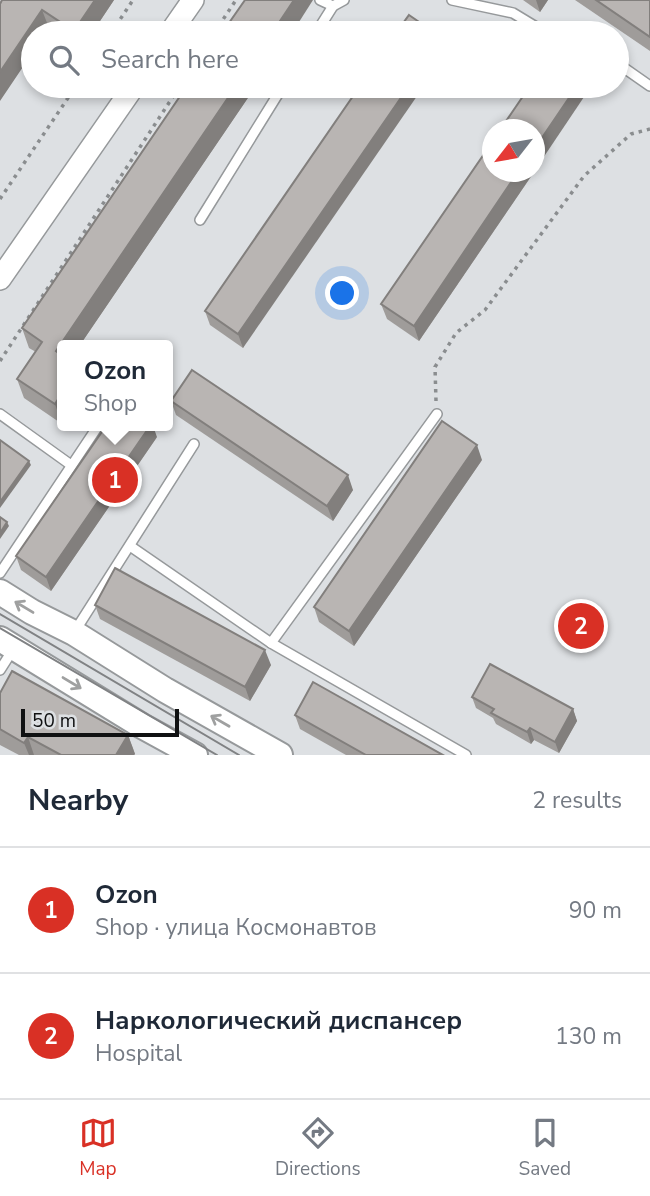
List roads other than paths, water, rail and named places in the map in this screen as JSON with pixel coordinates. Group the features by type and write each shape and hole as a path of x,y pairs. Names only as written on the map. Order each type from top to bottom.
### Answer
{"main road":[{"path":"0,592 32,612 74,632 165,690 279,755"},
{"path":"7,643 142,726 195,755"}],"street":[{"path":"178,21 193,0"},
{"path":"0,279 126,98"}],"lane":[{"path":"320,0 333,6"},
{"path":"324,21 333,6 344,0"},
{"path":"452,0 513,13 526,21"},
{"path":"629,72 650,86"},
{"path":"200,220 276,98"},
{"path":"0,414 71,465"},
{"path":"271,643 437,414"},
{"path":"0,573 95,431"},
{"path":"74,632 194,444"},
{"path":"130,546 271,643 466,755"},
{"path":"0,670 7,643"}],"tram line":[{"path":"0,614 239,755"},
{"path":"0,628 217,755"}],"place":[{"name":"Ozon","path":"115,480"},
{"name":"Наркологический диспансер","path":"581,626"}]}
